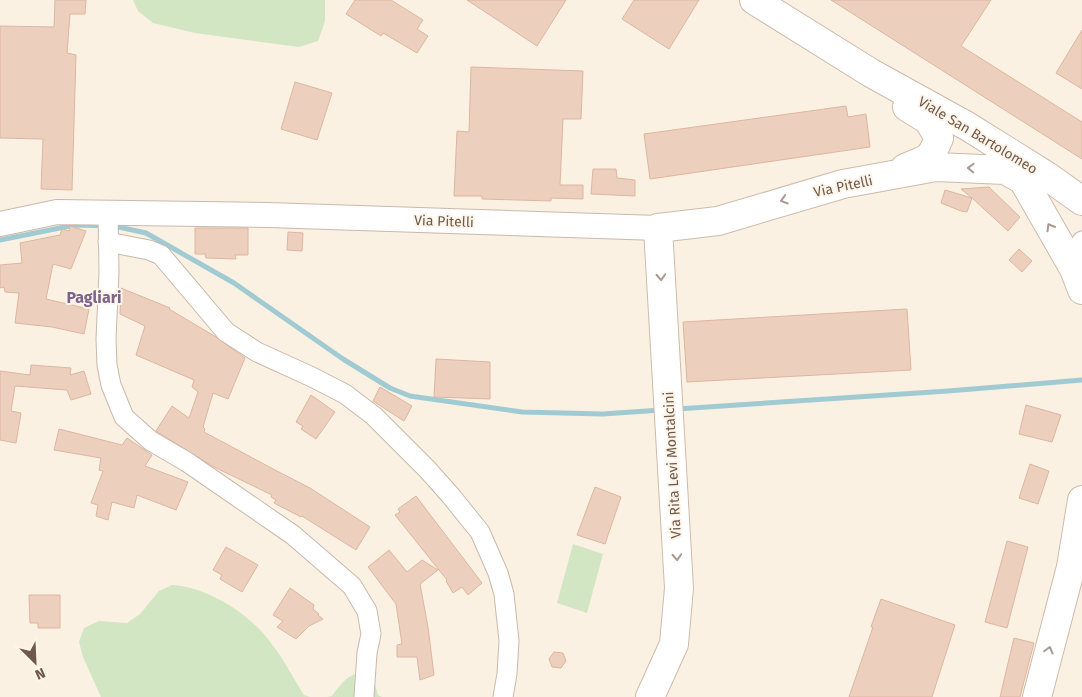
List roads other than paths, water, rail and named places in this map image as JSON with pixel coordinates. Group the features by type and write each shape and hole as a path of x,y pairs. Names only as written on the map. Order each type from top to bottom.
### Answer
{"main road":[{"name":"Viale San Bartolomeo","path":"754,0 871,73 967,126 1048,176 1082,201"},
{"name":"Viale San Bartolomeo","path":"871,73 869,80 875,86 928,120"},
{"name":"Via Pitelli","path":"882,177 930,157 933,154 940,138 928,120"},
{"name":"Via Pitelli","path":"658,228 718,221 814,191 843,184 936,168 1014,175 1078,280"},
{"name":"Via Rita Levi Montalcini","path":"650,697 674,644 679,588 658,228"},
{"path":"1037,697 1071,567 1082,500"}],"street":[{"name":"Via Pitelli","path":"0,224 57,212 268,215 658,228"},
{"path":"108,213 107,365 111,385 124,418 151,441 187,462 293,535 352,586 367,611 370,634 364,697"},
{"path":"108,240 161,254 226,332 257,352 345,394 374,416 396,437 451,496 480,532 498,573 504,594 509,641 507,674 503,697"},
{"path":"1078,280 1075,252 1082,241"}],"waterway":[{"path":"0,240 75,225 114,226 146,233 234,283 343,359 390,388 410,396 522,412 603,414 661,410"},
{"path":"677,409 1082,380"}],"district":[{"name":"Pagliari","path":"94,297"}]}
